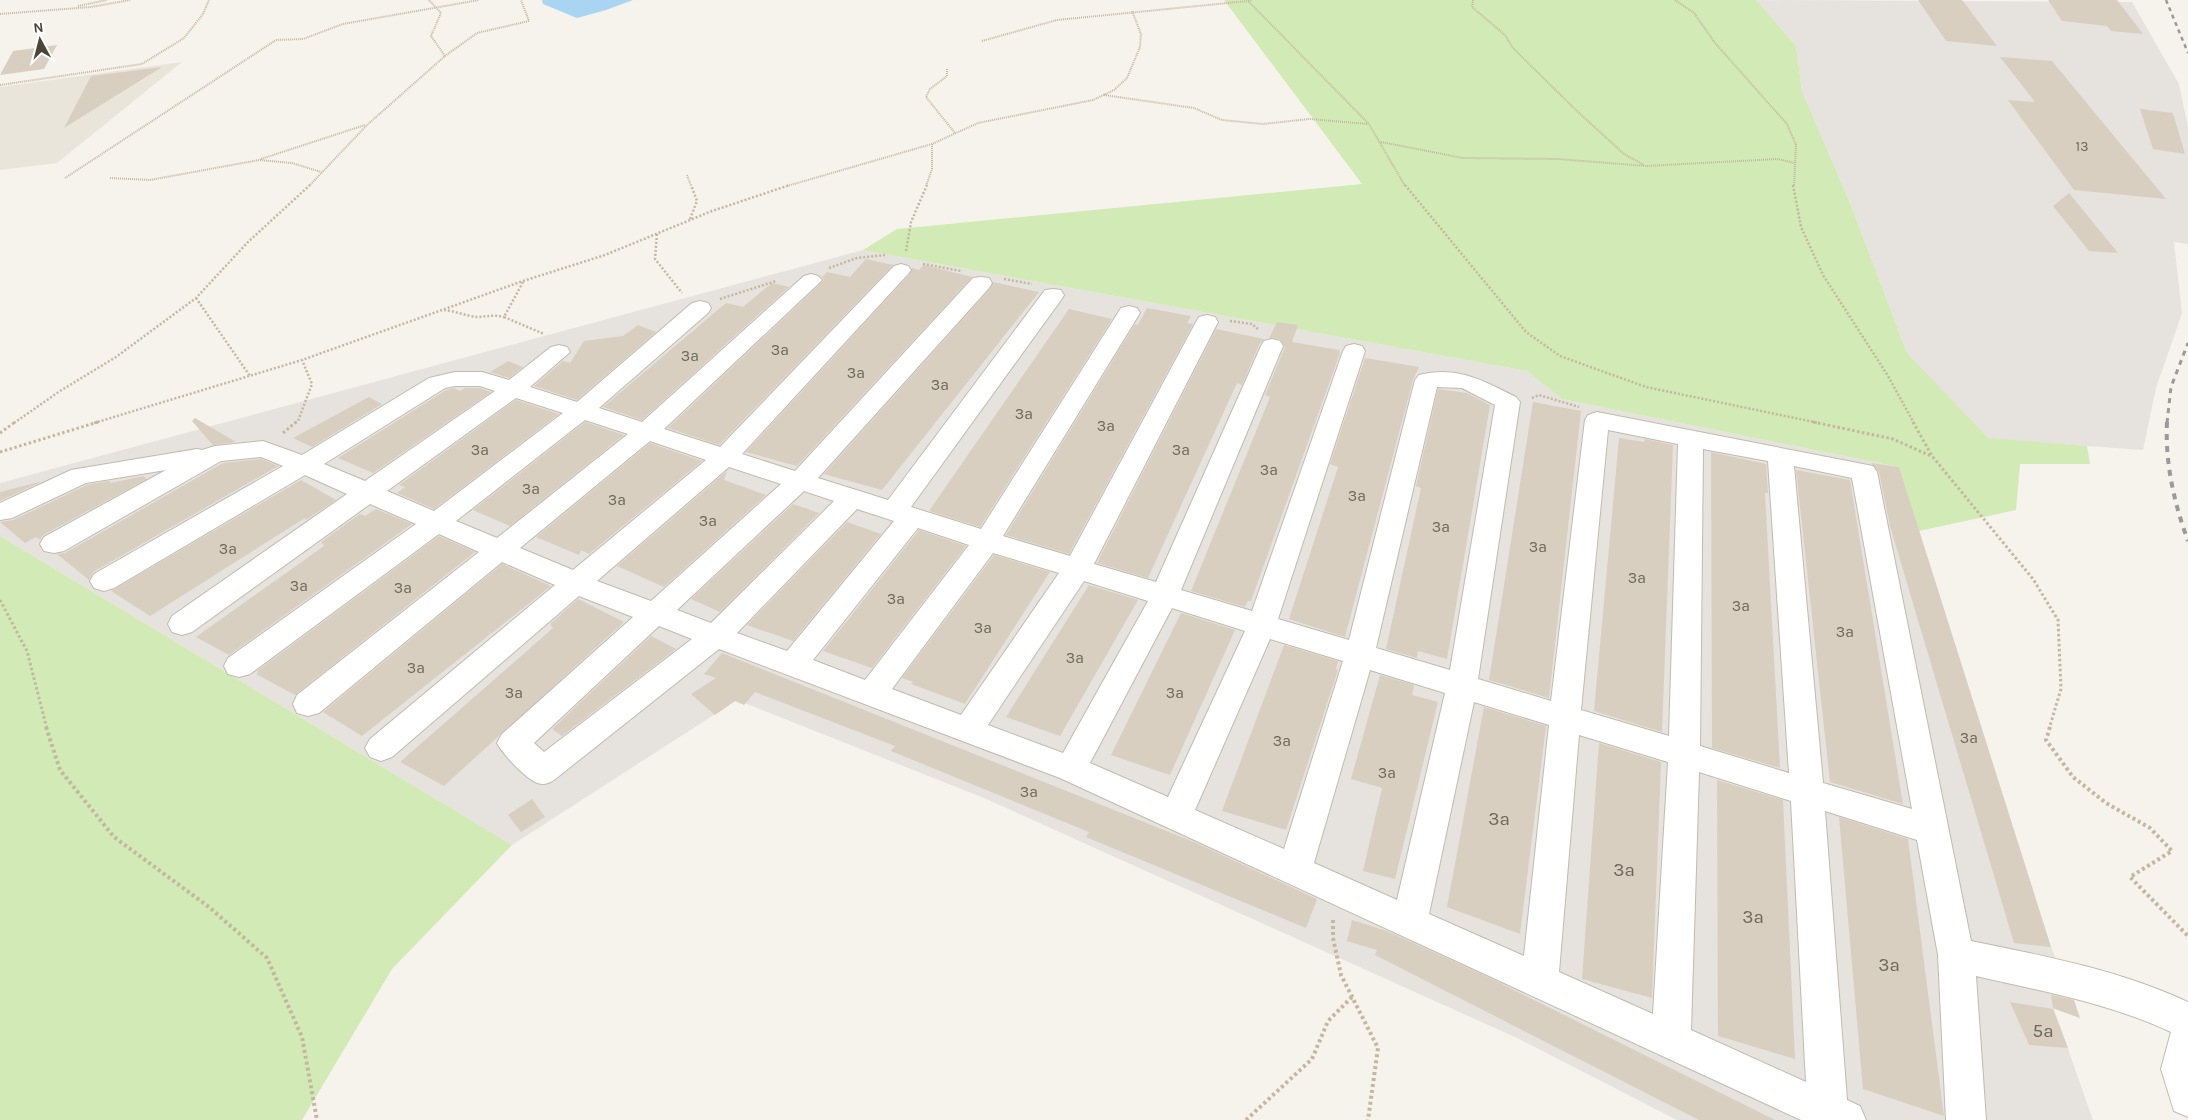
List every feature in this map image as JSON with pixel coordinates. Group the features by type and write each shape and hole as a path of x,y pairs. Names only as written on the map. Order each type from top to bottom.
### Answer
{"lane":[{"path":"381,748 724,457 898,259"},
{"path":"308,704 646,432 811,280"},
{"path":"852,498 716,636 543,771 513,743 800,481 981,283"},
{"path":"793,664 903,514 1053,295"},
{"path":"239,666 437,522 581,410 700,308"},
{"path":"872,692 987,541 1130,313"},
{"path":"968,729 1077,568 1207,322"},
{"path":"1071,769 1165,595 1272,346"},
{"path":"182,624 514,389 559,352"},
{"path":"1176,815 1262,625 1354,352"},
{"path":"104,581 304,464 437,383 455,379 482,379 987,541 1932,830"},
{"path":"1295,869 1360,655 1427,380 1466,381 1508,402 1462,686 1410,921"},
{"path":"1540,981 1565,717 1597,420 1864,472 1956,955 1966,1120"},
{"path":"1671,1040 1684,754 1691,437"},
{"path":"3,512 80,476 215,454 263,449 304,464 576,583 872,692 1071,769 1837,1116 1807,791 1780,456"},
{"path":"54,544 215,454"},
{"path":"1956,955 2065,978 2145,1001 2188,1021"},
{"path":"2188,1038 2181,1069 2188,1097"}],"path":[{"path":"70,7 107,0"},
{"path":"0,14 99,6 130,0"},
{"path":"0,85 142,64 184,38 203,14 209,0"},
{"path":"429,0 437,6 441,13 431,36 445,56"},
{"path":"65,178 276,40 303,39 343,24 479,0"},
{"path":"0,433 60,391 116,357 196,298 248,242 303,192 367,125 445,56 478,33 529,21 521,0"},
{"path":"982,41 1057,20 1249,0 1369,124 1408,192 1526,332 1560,356 1646,387 1893,439 1932,456"},
{"path":"1473,0 1472,7 1505,35 1513,48 1578,112 1624,154 1646,166"},
{"path":"1675,0 1694,13 1715,43 1786,124 1796,145 1793,183 1801,227 1822,275 1888,376 1932,456 2033,579 2058,620 2061,689 2046,740 2074,776 2106,802 2150,828 2172,851 2130,877 2188,936"},
{"path":"0,452 302,360 523,281 605,254 690,220 792,184 932,144 978,123 1004,116 1093,100 1104,95 1127,78 1140,47 1141,34 1132,11"},
{"path":"947,69 947,76 930,89 926,96 956,133"},
{"path":"1104,95 1194,108 1222,120 1264,124 1309,119 1369,124"},
{"path":"110,178 150,180 258,160 367,125"},
{"path":"1381,142 1463,158 1558,160 1646,166 1777,159 1795,163"},
{"path":"657,234 655,259 675,287 700,308 728,295 767,282 793,278 811,280 831,267 857,258 898,259 910,221 931,174 932,144"},
{"path":"258,160 292,164 321,172"},
{"path":"687,175 697,201 690,220"},
{"path":"504,317 523,281"},
{"path":"196,298 250,376"},
{"path":"441,310 462,312 474,318 498,315 504,317 556,340 559,352"},
{"path":"1207,322 1220,320 1252,324 1272,346"},
{"path":"263,449 298,421 312,384 302,360"},
{"path":"1508,402 1522,403 1539,395 1581,407 1597,420"},
{"path":"0,600 27,651 45,724 60,770 114,837 209,907 267,958 302,1037 317,1120"},
{"path":"1334,887 1333,938 1341,975 1378,1048 1368,1120"},
{"path":"1246,1120 1312,1059 1328,1021 1352,997"}],"shaded area":[{"path":"1756,0 2132,2 2179,84 2188,127 2188,244 2174,242 2182,313 2156,388 2143,450 1988,439 1907,353 1850,203 1802,91 1796,46"},
{"path":"182,62 57,163 0,170 0,87"},
{"path":"863,250 1527,371 1562,399 1899,467 2051,947 2080,1018 2054,1009 2093,1120 1677,1120 1517,1038 984,798 737,700 512,845 0,536 0,483"}],"green space":[{"path":"1224,0 1756,0 1796,46 1802,91 1850,203 1907,353 1988,438 2087,446 2090,464 2020,464 2016,510 1919,531 1899,467 1562,399 1527,371 863,250 897,229 1362,184"},
{"path":"0,536 512,845 392,969 302,1120 0,1120"}],"water":[{"path":"542,0 633,0 577,18 543,4"}],"building":[{"path":"1918,0 1962,0 1997,46 1946,41"},
{"path":"2048,0 2117,0 2143,34 2111,31 2107,26 2062,21"},
{"path":"57,45 44,69 0,75 13,51"},
{"path":"2000,57 2052,61 2166,199 2074,190 2008,100 2035,102"},
{"path":"162,67 64,128 91,76"},
{"path":"2140,109 2173,113 2185,154 2153,149"},
{"path":"2069,193 2118,253 2089,251 2053,206"},
{"path":"866,259 893,265 719,445 668,428 819,285 824,280 822,277 827,272 850,277"},
{"path":"924,265 972,277 797,466 746,452 909,275 912,268 919,270"},
{"path":"993,282 1039,292 882,490 824,474 990,289"},
{"path":"772,283 789,287 642,420 603,407 726,303 743,307"},
{"path":"1147,308 1191,316 1187,323 1193,324 1069,554 1006,535 1135,324 1138,325"},
{"path":"1069,309 1112,319 980,527 929,511"},
{"path":"1277,322 1298,325 1292,342 1339,350 1340,353 1251,601 1248,601 1245,607 1191,591 1270,397 1265,395 1285,347 1280,339 1269,338"},
{"path":"638,325 656,332 577,400 534,386 563,361 570,363 584,341 623,336"},
{"path":"1216,329 1264,339 1259,345 1242,385 1237,383 1148,578 1097,563"},
{"path":"1365,358 1419,367 1413,380 1345,637 1289,619 1338,467 1330,464"},
{"path":"508,361 523,367 509,378 490,372"},
{"path":"454,388 460,391 465,388 480,388 491,392 373,473 338,458 446,390"},
{"path":"1438,389 1467,393 1490,405 1447,659 1418,651 1417,658 1386,649 1421,488 1416,486"},
{"path":"369,397 382,404 312,447 293,438"},
{"path":"516,400 559,414 434,509 397,493 405,487 399,485"},
{"path":"1533,402 1581,411 1549,698 1489,680"},
{"path":"195,418 236,442 213,445 192,421"},
{"path":"585,422 624,435 510,526 473,510"},
{"path":"1619,438 1644,442 1645,439 1673,445 1662,732 1594,711"},
{"path":"650,443 702,461 589,554 581,550 579,555 536,537"},
{"path":"1711,452 1766,464 1768,493 1765,493 1780,768 1712,748"},
{"path":"261,459 278,466 93,572 89,580 57,554 65,553 223,463"},
{"path":"1871,463 1899,467 2051,947 2014,943 1890,526 1879,472"},
{"path":"1796,470 1850,480 1903,804 1830,782"},
{"path":"727,471 724,480 766,495 664,587 617,566"},
{"path":"143,476 147,479 43,535 40,540 36,537 25,543 0,522 13,520 87,485 109,481 111,483"},
{"path":"301,480 336,500 150,616 111,591"},
{"path":"43,481 0,501 0,492"},
{"path":"793,504 819,513 720,612 691,599"},
{"path":"376,509 412,524 229,655 196,637 324,546 321,542 360,514 365,516"},
{"path":"847,522 881,534 793,641 747,625"},
{"path":"919,530 966,546 872,668 823,651"},
{"path":"439,536 475,552 295,695 256,674 259,672 257,671"},
{"path":"994,555 1050,572 965,704 911,684 913,682 902,678"},
{"path":"502,564 551,586 362,736 323,712"},
{"path":"1089,585 1138,600 1060,736 1006,717"},
{"path":"578,599 624,622 444,786 400,762 553,628 550,624"},
{"path":"1181,613 1235,630 1170,775 1111,755"},
{"path":"651,636 676,649 562,736 552,729"},
{"path":"1284,645 1338,661 1336,669 1338,670 1286,830 1222,811"},
{"path":"722,653 1194,842 1317,899 1306,928 1086,837 1089,832 891,751 895,746 755,692 744,705 735,701 715,715 691,694 716,678 704,674"},
{"path":"1380,675 1414,685 1412,695 1438,702 1395,879 1363,871 1382,788 1351,779"},
{"path":"1484,707 1546,726 1520,934 1447,907"},
{"path":"1599,743 1661,762 1652,998 1582,979"},
{"path":"1717,780 1783,800 1795,1059 1718,1036"},
{"path":"532,799 545,817 521,832 508,815"},
{"path":"1839,817 1908,839 1944,1116 1863,1089"},
{"path":"1352,920 1387,931 1492,979 1775,1120 1699,1120 1375,955 1377,950 1347,941"},
{"path":"2051,995 2074,1000 2080,1018 2053,1008"},
{"path":"2010,1002 2053,1009 2068,1048 2029,1045"}],"railway":[{"path":"2166,0 2188,53"},
{"path":"2167,423 2171,387 2188,343"},
{"path":"2167,423 2169,468 2188,541"}]}
